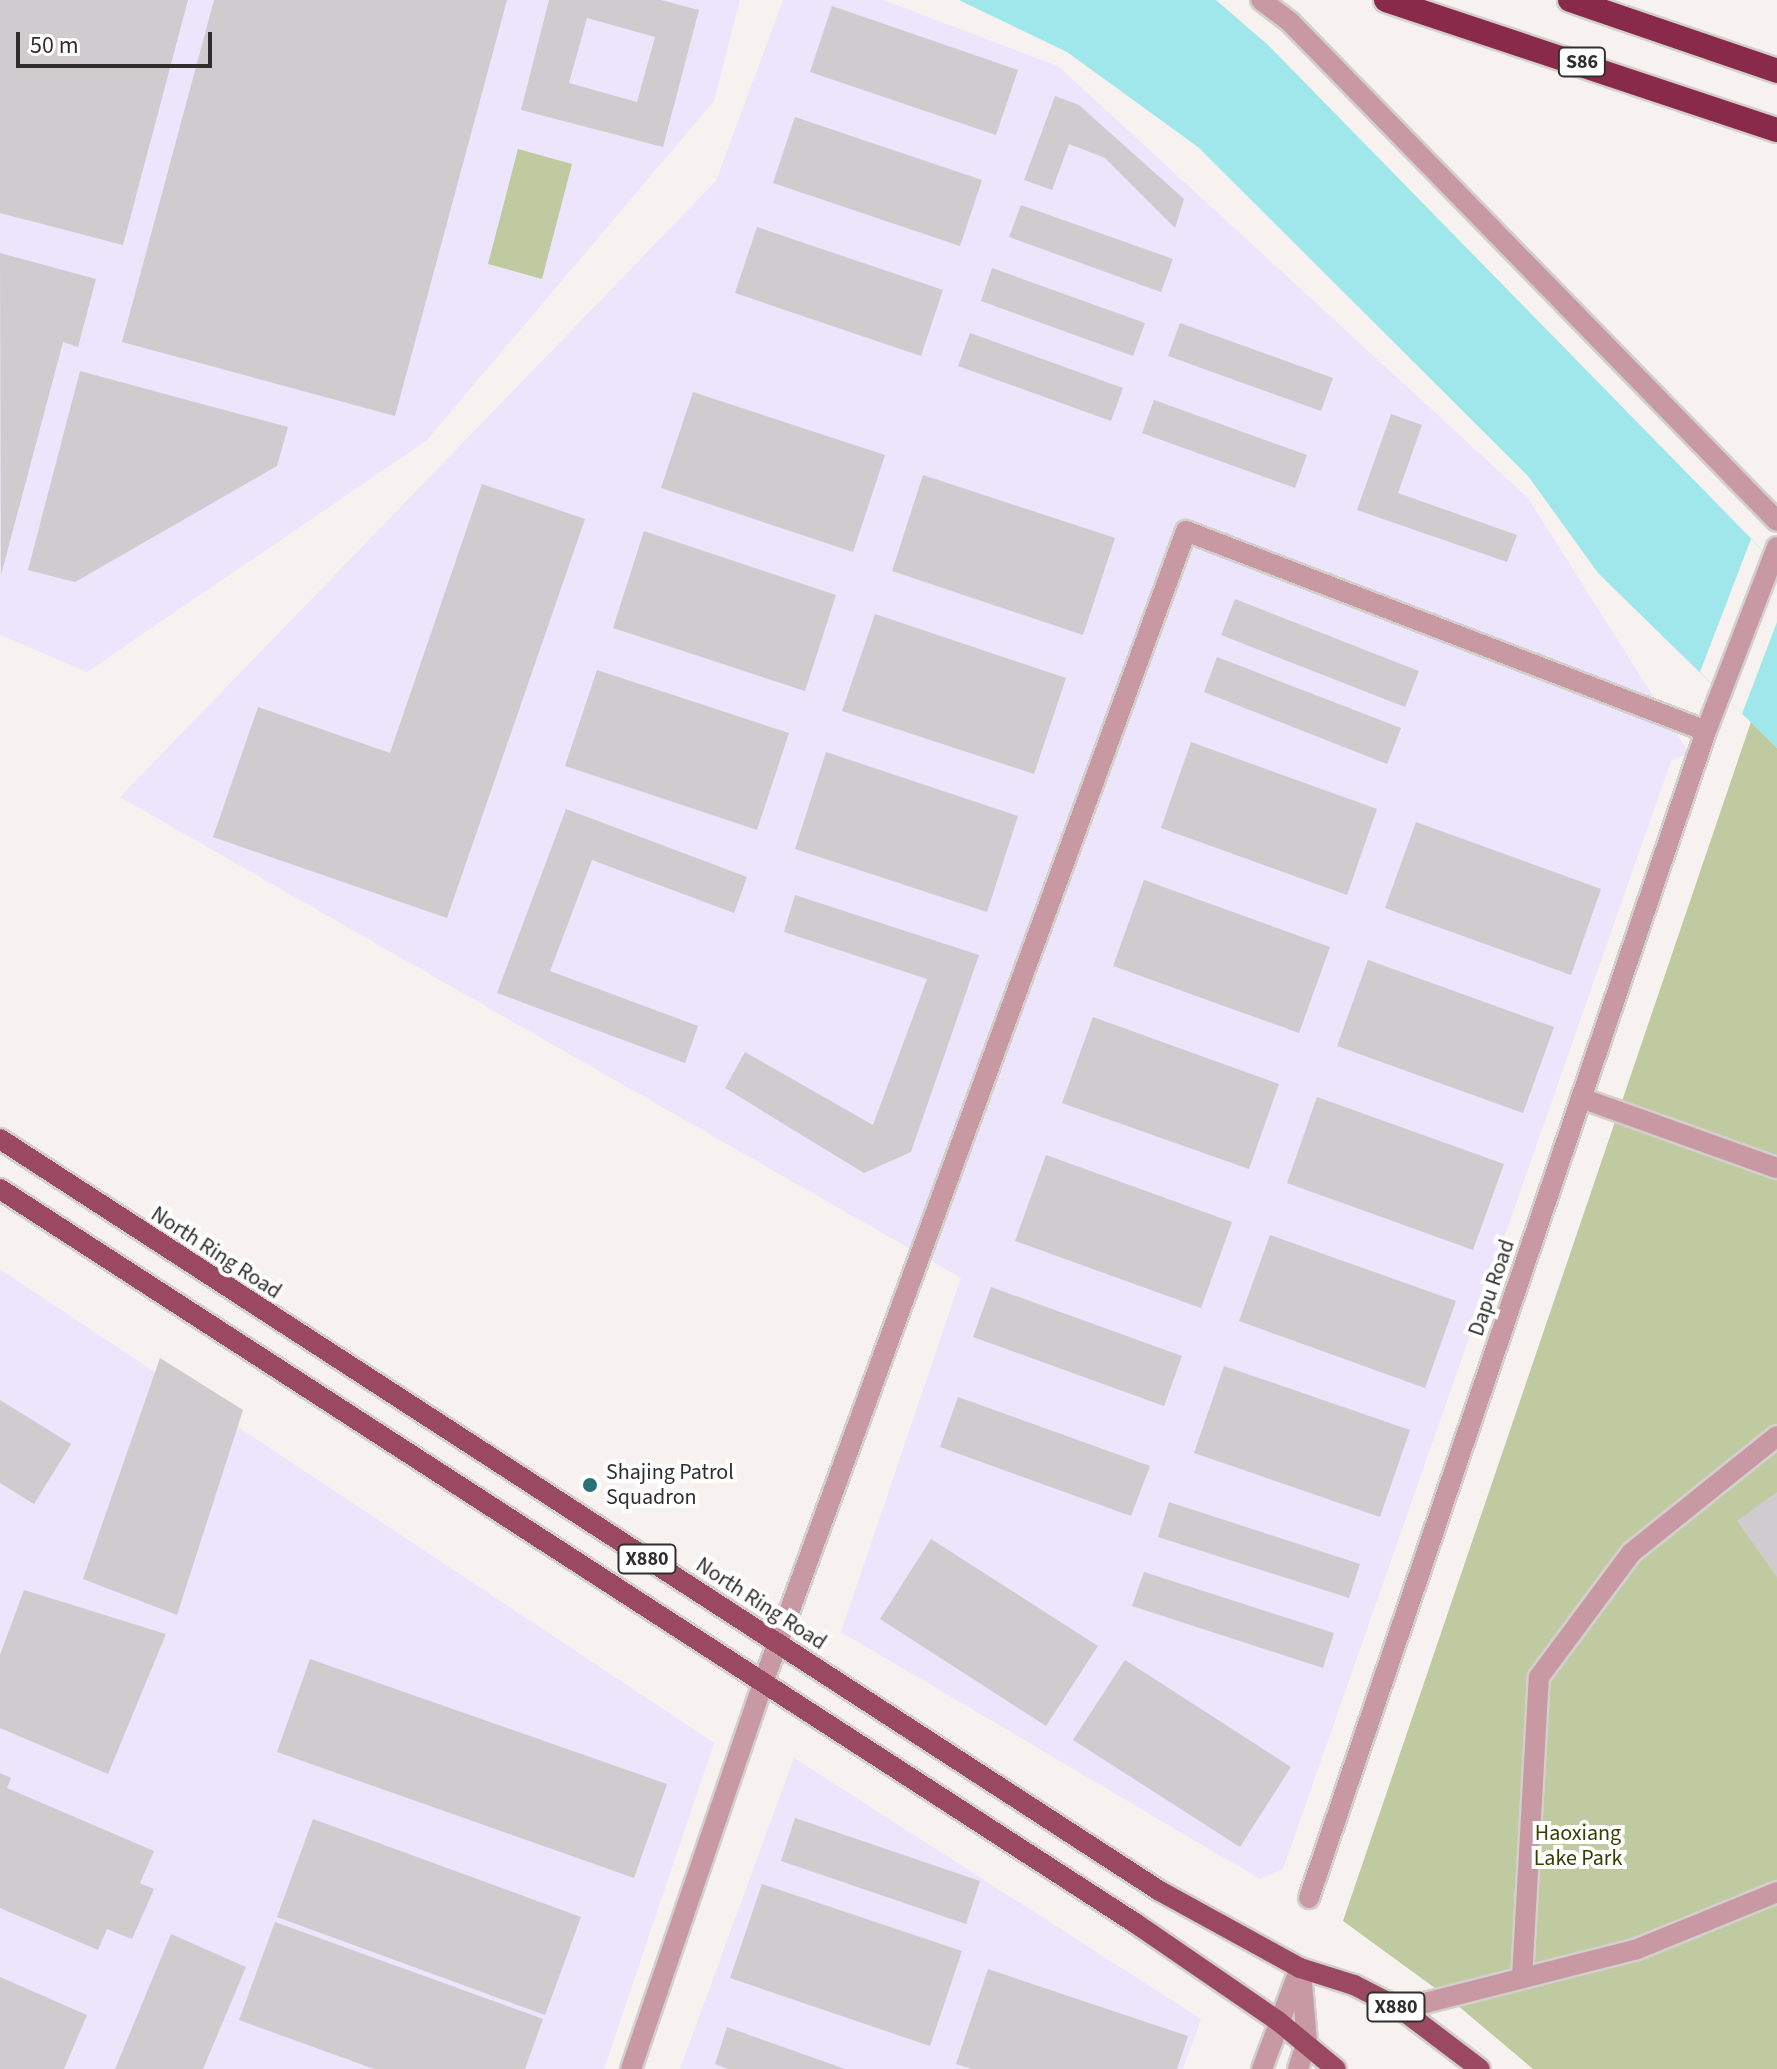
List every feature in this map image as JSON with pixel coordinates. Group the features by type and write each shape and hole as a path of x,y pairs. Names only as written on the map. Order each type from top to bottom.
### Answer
{"highway":[{"name":"S86","path":"1386,0 1777,130"},
{"name":"S86","path":"1570,0 1777,71"}],"main road":[{"name":"North Ring Road","path":"0,1139 1158,1890 1300,1968"},
{"name":"X880","path":"0,1189 1278,2021 1336,2069"},
{"name":"X880","path":"1300,1968 1354,1985 1401,2009 1480,2069"}],"street":[{"path":"1261,0 1290,22 1777,521"},
{"path":"631,2069 763,1683 1186,531 1706,731"},
{"name":"Dapu Road","path":"1309,1898 1706,731 1774,554"},
{"path":"1581,1098 1777,1168"},
{"path":"1522,1978 1539,1677 1631,1553 1777,1436"},
{"path":"1401,2009 1635,1950 1777,1892"},
{"path":"1262,2069 1300,1968"},
{"path":"1298,2069 1307,2042 1300,1968"}],"shaded area":[{"path":"0,0 740,0 714,101 426,441 87,672 0,635"},
{"path":"783,0 883,0 1058,66 1528,498 1689,753 1671,761 1283,1869 1260,1879 841,1632 961,1278 120,797 716,181"},
{"path":"0,1269 714,1743 604,2069 0,2069"},
{"path":"794,1758 1201,2019 1183,2069 680,2069"}],"green space":[{"path":"518,149 572,164 542,279 488,264"},
{"name":"Haoxiang Lake Park","path":"1751,722 1777,748 1777,2069 1533,2069 1450,1999 1343,1921"}],"water":[{"path":"959,0 1216,0 1268,45 1777,565 1777,748 1598,573 1528,476 1198,147 1067,52"}],"pier":[{"path":"1751,539 1777,565 1777,622 1742,714 1700,672"}],"building":[{"path":"0,0 188,0 123,245 0,213"},
{"path":"214,0 507,0 395,416 122,342"},
{"path":"549,0 661,0 699,10 663,147 521,110","holes":["587,18 655,37 637,102 569,83"]},
{"path":"832,6 1018,70 996,135 810,72"},
{"path":"1055,96 1079,105 1184,199 1175,228 1105,158 1069,144 1052,190 1024,180"},
{"path":"795,117 982,180 960,246 773,183"},
{"path":"1021,205 1173,259 1161,292 1009,237"},
{"path":"757,227 943,290 921,356 735,293"},
{"path":"0,253 96,279 78,347 63,342 1,575"},
{"path":"992,268 1145,323 1133,356 981,301"},
{"path":"1180,323 1333,378 1321,411 1168,356"},
{"path":"970,333 1123,388 1111,421 958,366"},
{"path":"80,371 288,427 277,466 75,582 28,570"},
{"path":"693,392 885,455 853,552 661,488"},
{"path":"1154,400 1307,455 1295,488 1142,433"},
{"path":"1391,414 1422,425 1398,493 1517,535 1507,562 1357,510"},
{"path":"923,475 1115,538 1083,635 892,571"},
{"path":"482,484 585,519 447,918 213,837 258,707 390,753"},
{"path":"644,531 836,595 805,691 613,628"},
{"path":"1235,599 1419,671 1405,707 1221,635"},
{"path":"875,614 1066,678 1034,774 842,711"},
{"path":"1217,657 1401,728 1387,764 1204,692"},
{"path":"597,670 789,733 757,830 565,766"},
{"path":"1191,742 1377,809 1347,895 1161,828"},
{"path":"826,752 1018,816 987,912 795,849"},
{"path":"566,809 747,877 734,913 592,860 550,971 698,1026 685,1063 497,993"},
{"path":"1416,822 1601,889 1571,975 1385,908"},
{"path":"1144,880 1330,947 1299,1033 1113,966"},
{"path":"795,895 979,955 911,1152 864,1173 725,1088 745,1052 873,1125 927,979 784,932"},
{"path":"1368,960 1554,1027 1523,1113 1337,1046"},
{"path":"1093,1017 1279,1084 1249,1169 1062,1103"},
{"path":"1317,1097 1504,1164 1473,1250 1287,1183"},
{"path":"1046,1155 1232,1222 1201,1308 1015,1241"},
{"path":"1270,1235 1456,1301 1425,1388 1239,1321"},
{"path":"991,1287 1182,1356 1164,1406 973,1337"},
{"path":"160,1358 243,1410 177,1615 83,1579"},
{"path":"1224,1366 1410,1430 1380,1517 1194,1453"},
{"path":"958,1397 1150,1466 1131,1516 940,1447"},
{"path":"0,1400 71,1444 34,1504 0,1483"},
{"path":"1777,1492 1777,1577 1737,1521"},
{"path":"1169,1502 1360,1564 1349,1598 1158,1537"},
{"path":"931,1539 1098,1646 1046,1726 880,1619"},
{"path":"1144,1572 1334,1633 1323,1668 1132,1606"},
{"path":"24,1590 166,1634 108,1774 0,1728 0,1655"},
{"path":"310,1659 667,1784 634,1878 277,1752"},
{"path":"1125,1660 1291,1767 1240,1847 1073,1740"},
{"path":"0,1773 11,1778 7,1788 154,1851 140,1883 154,1889 132,1939 107,1929 98,1950 0,1908"},
{"path":"795,1818 980,1881 966,1924 781,1861"},
{"path":"313,1819 581,1917 545,2015 277,1917"},
{"path":"762,1884 962,1951 930,2046 730,1978"},
{"path":"275,1922 543,2019 525,2069 374,2069 239,2020"},
{"path":"171,1934 246,1967 203,2069 115,2069"},
{"path":"988,1969 1188,2036 1177,2069 972,2069 956,2064"},
{"path":"0,1977 87,2015 64,2069 0,2069"},
{"path":"727,2027 845,2069 728,2069 715,2064"}],"place":[{"name":"Shajing Patrol Squadron","path":"590,1485"}]}
